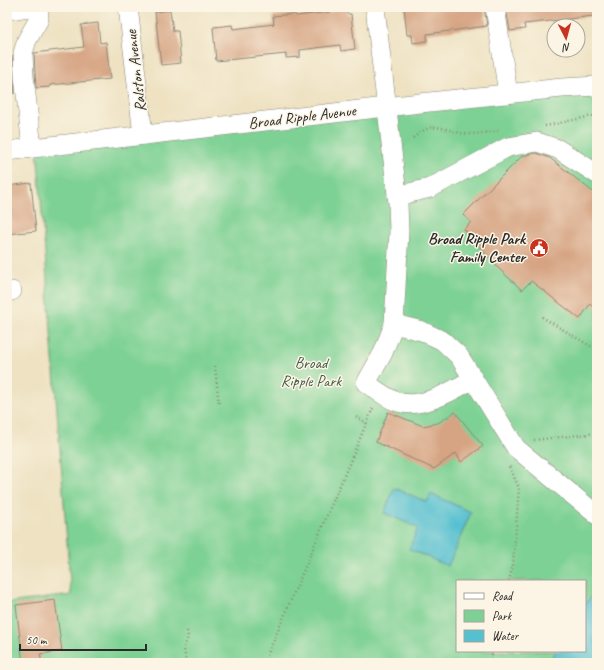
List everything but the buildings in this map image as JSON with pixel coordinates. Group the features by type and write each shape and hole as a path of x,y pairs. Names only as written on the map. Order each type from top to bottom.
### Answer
{"street":[{"path":"7,10 30,7"},
{"path":"32,148 24,77 23,53 27,40 38,19 38,7"},
{"name":"Ralston Avenue","path":"128,7 143,135"},
{"path":"375,7 397,196 399,231 394,324 383,353 366,383 396,402 422,403 450,392 473,379"},
{"path":"495,7 508,94"},
{"name":"Broad Ripple Avenue","path":"7,151 386,107 597,86"},
{"path":"397,196 430,188 508,147 537,142 558,149 597,174"},
{"path":"394,324 422,331 443,341 458,356 516,448 597,515"}],"path":[{"path":"538,128 597,115"},
{"path":"413,138 424,129 441,127 470,134 500,131"},
{"path":"542,317 597,350"},
{"path":"215,366 219,405"},
{"path":"264,663 376,403"},
{"path":"356,417 367,423"},
{"path":"534,440 597,433"},
{"path":"506,460 519,488 513,565 509,580"},
{"path":"186,663 184,648 188,636 187,630"},
{"path":"490,663 493,652"}],"green space":[{"name":"Broad Ripple Park","path":"597,88 597,146 592,157 597,161 597,588 586,604 586,580 456,580 456,652 554,652 549,663 7,663 7,603 71,595 37,148"}],"water":[{"path":"394,488 427,502 431,494 471,512 448,566 409,549 418,528 384,513"},
{"path":"597,588 597,663 549,663 554,652 586,652 586,604"}],"place":[{"name":"Broad Ripple Park Family Center","path":"539,248"}]}
